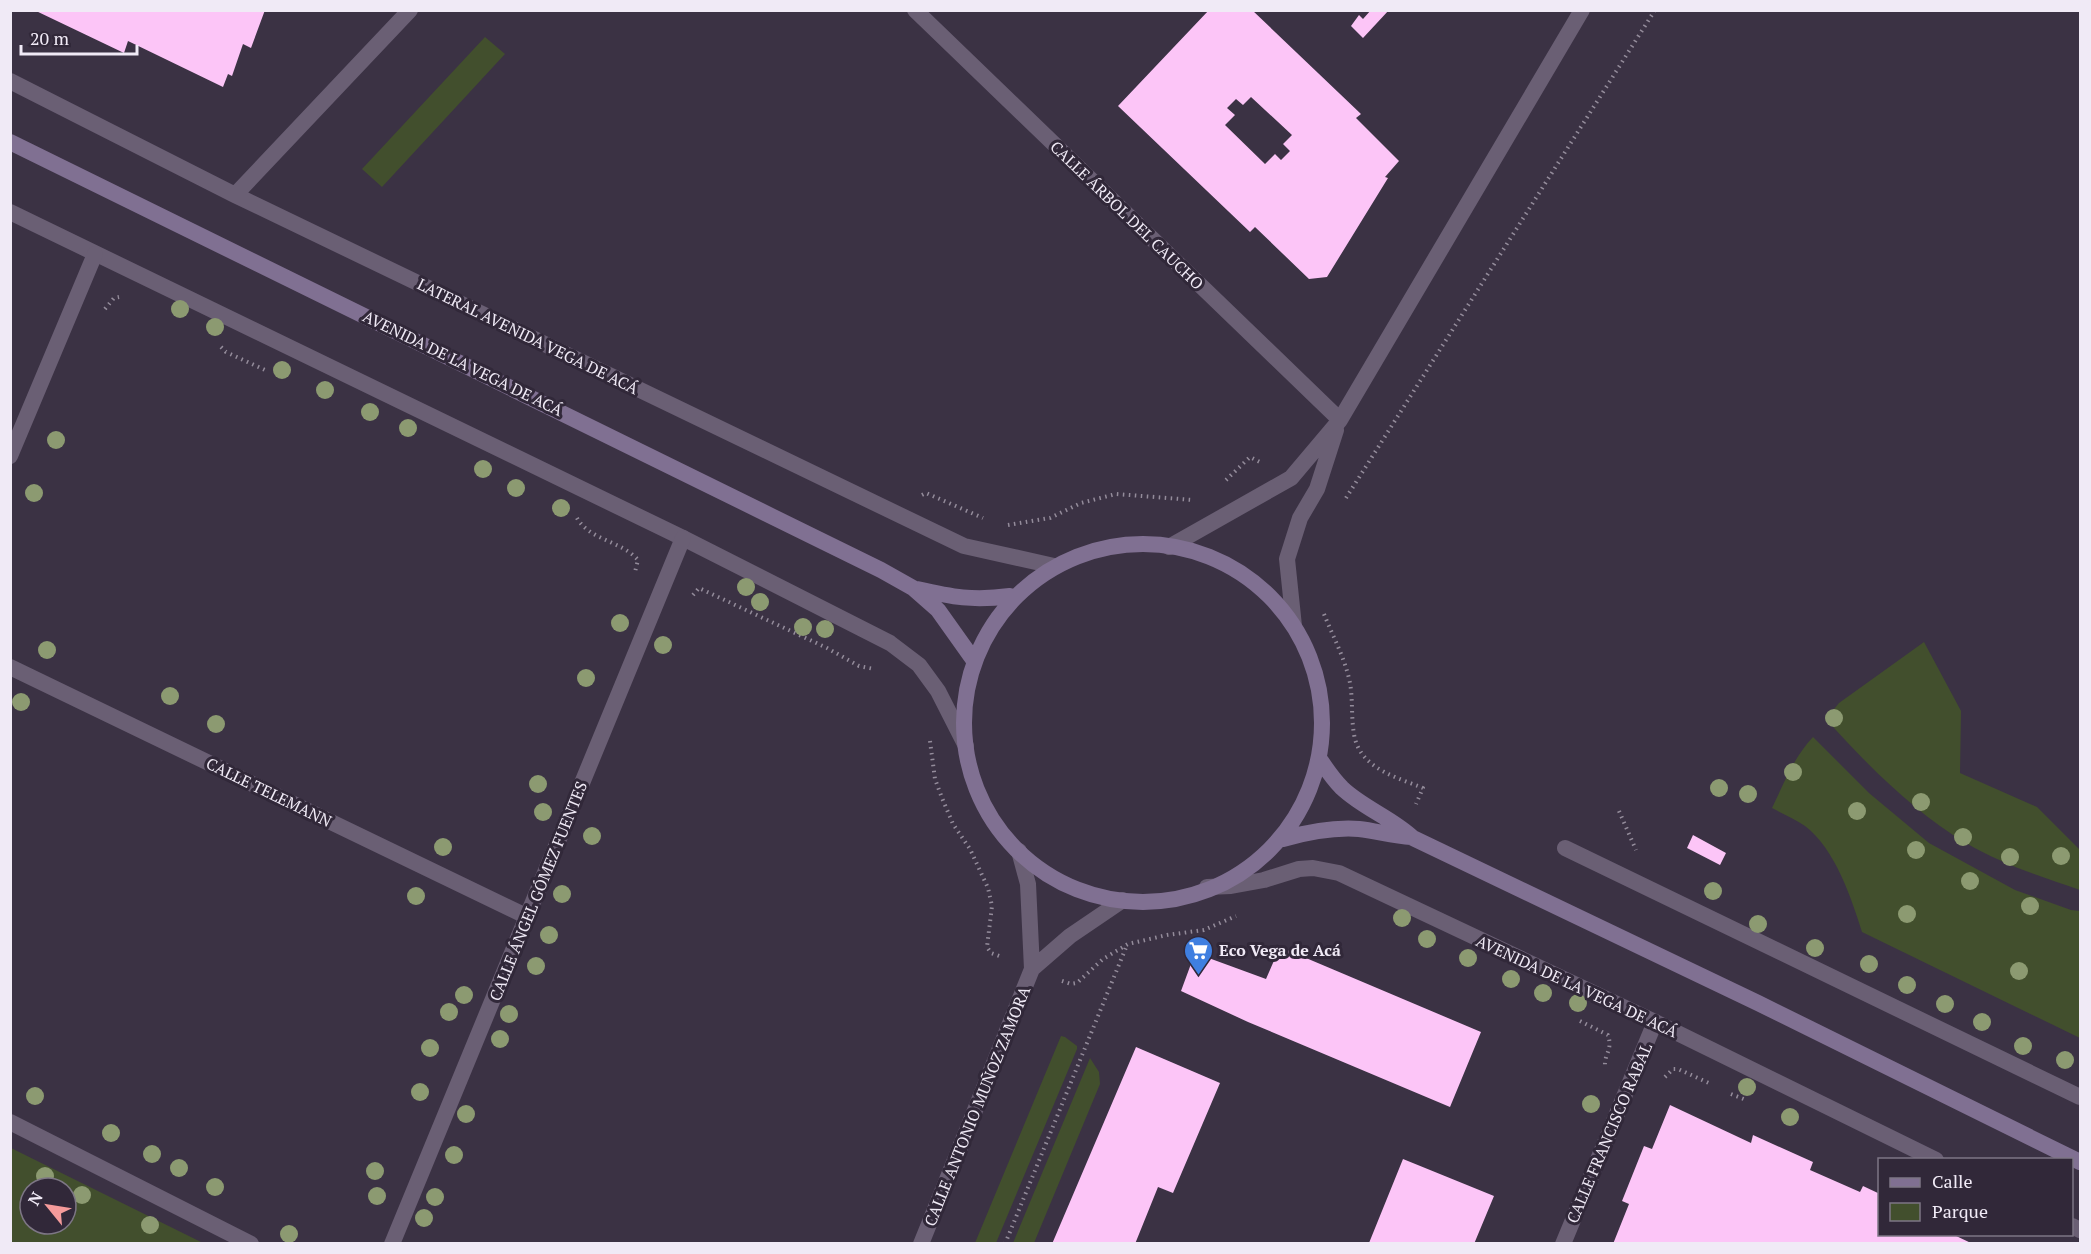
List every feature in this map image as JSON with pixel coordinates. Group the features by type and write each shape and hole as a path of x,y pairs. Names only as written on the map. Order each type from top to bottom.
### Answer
{"main road":[{"name":"AVENIDA DE LA VEGA DE ACÁ","path":"10,142 881,570 913,588 938,610 975,662"},
{"path":"1122,545 1169,547 1204,554 1237,572 1294,626 1311,654 1319,690 1322,724 1319,780 1312,799 1298,822 1282,839 1236,874 1207,886 1151,902 1123,900 1085,893 1040,868 1018,851 996,828 983,809 972,784 966,746 968,689 984,636 1010,596 1054,566 1087,552 1122,545"},
{"name":"AVENIDA DE LA VEGA DE ACÁ","path":"913,588 955,598 988,599 1010,596"},
{"path":"1321,761 1342,787 1413,838 1747,998 2072,1158"},
{"path":"1282,839 1306,833 1340,829 1358,829 1413,838"}],"street":[{"path":"235,195 410,10"},
{"name":"CALLE ÁRBOL DEL CAUCHO","path":"915,10 1340,420"},
{"path":"1169,547 1291,478 1340,420 1582,10"},
{"name":"LATERAL AVENIDA VEGA DE ACÁ","path":"10,81 235,195 964,546 1054,566"},
{"path":"10,212 683,538 890,643 919,665 938,691 966,746"},
{"path":"10,456 94,254"},
{"path":"1294,626 1287,558 1300,518 1317,489 1340,420"},
{"name":"CALLE ÁNGEL GÓMEZ FUENTES","path":"392,1244 683,538"},
{"name":"CALLE TELEMANN","path":"10,667 528,916"},
{"path":"1565,848 2080,1097"},
{"name":"CALLE ANTONIO MUÑOZ ZAMORA","path":"921,1244 1032,969 1028,884 1018,851"},
{"name":"AVENIDA DE LA VEGA DE ACÁ","path":"1207,886 1231,886 1313,868 1339,873 1932,1158"},
{"name":"CALLE ANTONIO MUÑOZ ZAMORA","path":"1032,969 1070,936 1123,900"},
{"name":"CALLE FRANCISCO RABAL","path":"1563,1244 1655,1023"},
{"path":"10,1122 251,1244"}],"path":[{"path":"1317,489 1342,504 1655,10"},
{"path":"103,315 114,298 123,296"},
{"path":"215,342 226,352 252,365"},
{"path":"1225,481 1250,457 1291,478"},
{"path":"908,519 920,496 926,493 989,520"},
{"path":"998,523 1007,525 1040,520 1082,503 1116,494 1191,500 1202,497"},
{"path":"586,530 631,551 638,560 634,576"},
{"path":"689,600 699,588 827,648 860,666 880,672"},
{"path":"1322,612 1343,657 1350,681 1354,735 1361,753 1380,770 1423,788 1418,800"},
{"path":"929,735 935,779 953,824 970,849 988,888 992,906 987,947 992,953"},
{"path":"1071,984 1077,983 1103,959 1128,944 1204,930 1238,916"},
{"path":"1005,1244 1128,944"},
{"path":"1661,1083 1673,1069 1701,1080"}],"green space":[{"path":"485,37 505,54 382,187 362,169"},
{"path":"1924,642 1961,711 1960,773 2037,807 2080,850 2080,890 2008,864 1980,851 1947,831 1909,802 1857,753 1826,719 1839,703"},
{"path":"1813,737 1869,793 1929,843 2015,890 2071,910 2080,911 2080,1038 1862,932 1841,875 1825,847 1805,826 1772,808 1795,762"},
{"path":"1061,1036 1077,1046 1077,1049 996,1243 975,1243"},
{"path":"1090,1058 1099,1072 1100,1084 1034,1243 1013,1243"},
{"path":"10,1148 67,1176 18,1176 18,1236 78,1236 78,1181 203,1243 11,1243"}],"building":[{"path":"34,10 265,10 251,48 243,44 232,76 228,74 223,87 128,41 124,53"},
{"path":"1209,10 1252,10 1361,114 1356,118 1399,161 1385,177 1388,178 1327,277 1309,279 1255,227 1250,232 1118,106","holes":["1251,97 1292,135 1283,144 1290,151 1281,160 1275,154 1265,164 1225,125 1235,115 1227,108 1236,99 1243,105"]},
{"path":"1371,10 1389,10 1363,38 1351,26 1359,15 1363,19"},
{"path":"1693,835 1726,853 1720,865 1687,848"},
{"path":"1280,947 1481,1032 1450,1107 1248,1022 1181,991 1195,953 1266,979"},
{"path":"1136,1047 1220,1083 1173,1193 1158,1187 1135,1244 1052,1244"},
{"path":"1670,1105 1751,1143 1753,1135 1813,1162 1810,1170 1860,1192 1863,1186 1878,1193 1878,1236 1956,1236 1973,1244 1613,1244 1629,1204 1622,1201 1644,1146 1652,1149"},
{"path":"1403,1159 1494,1196 1474,1244 1369,1243"}],"place":[{"name":"Eco Vega de Acá","path":"1198,976"}]}
